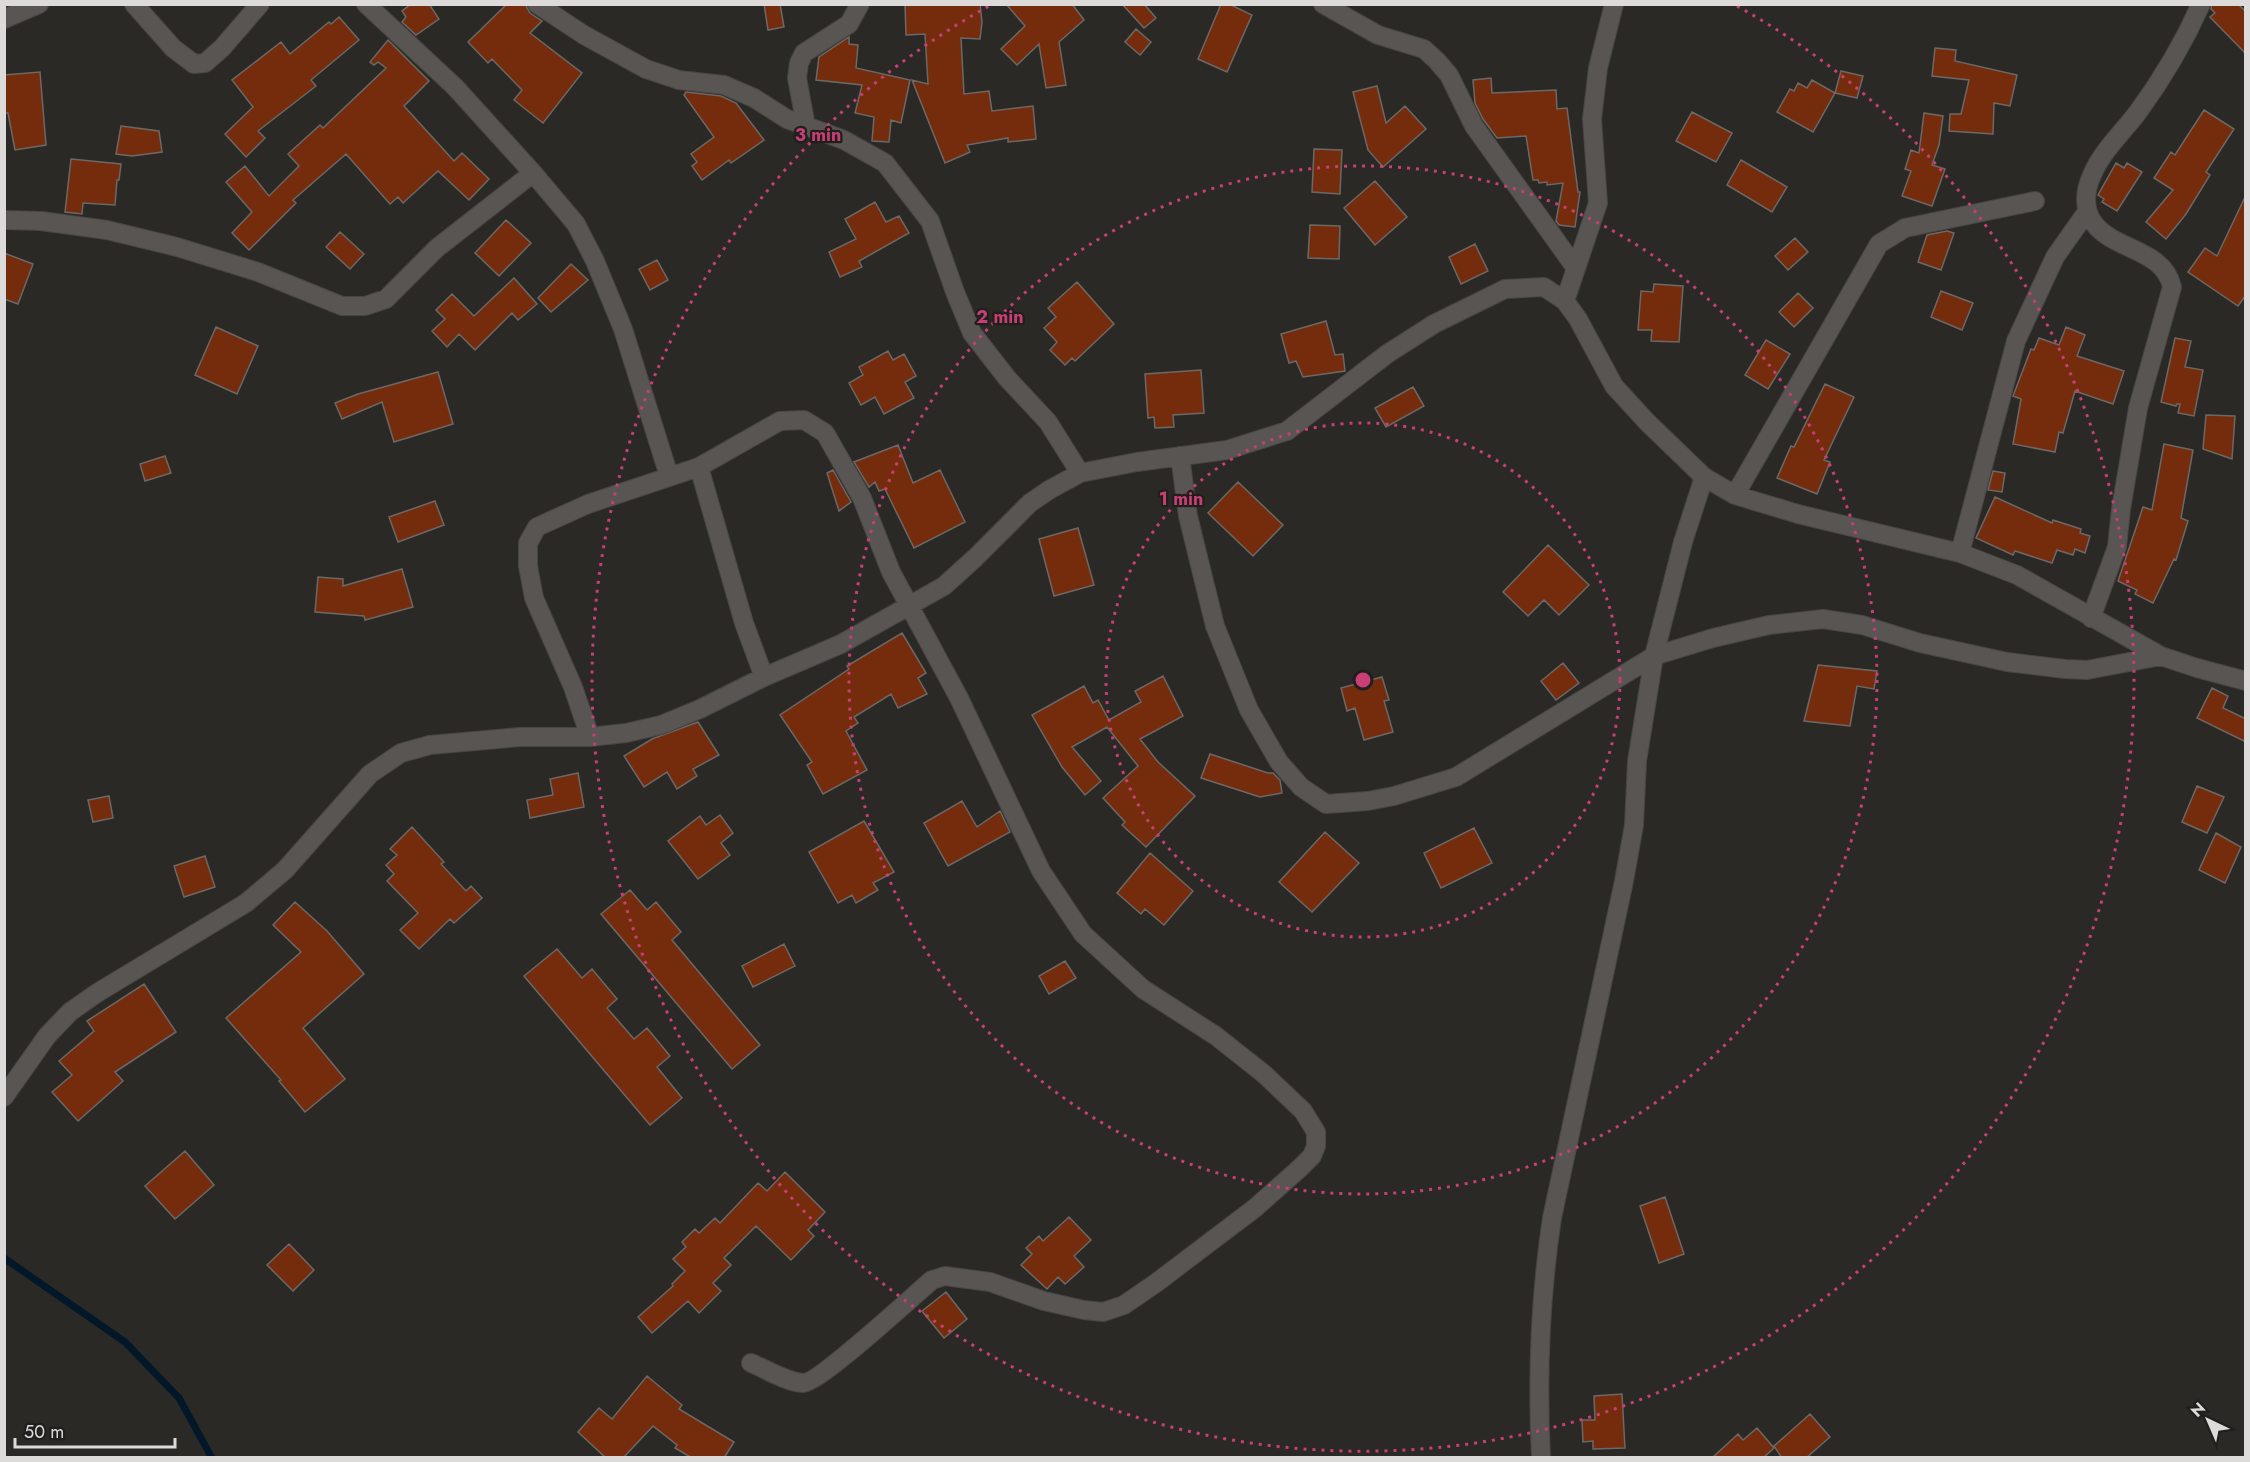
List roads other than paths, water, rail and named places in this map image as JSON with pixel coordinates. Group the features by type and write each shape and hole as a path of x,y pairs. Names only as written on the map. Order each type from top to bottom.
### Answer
{"street":[{"path":"4,19 39,4"},
{"path":"134,4 173,48 194,64 205,63 222,48 260,4"},
{"path":"366,4 455,87 576,224 595,261 623,329 669,476"},
{"path":"537,4 584,35 646,69 679,80 724,85 754,98 787,119 844,140 885,163 930,221 972,333 1007,378 1048,422 1080,473"},
{"path":"806,126 797,78 799,63 804,53 849,24 860,4"},
{"path":"1323,4 1378,34 1424,49 1437,61 1449,75 1474,126 1575,267"},
{"path":"1565,301 1598,203 1592,119 1598,68 1614,4"},
{"path":"1960,553 2016,341 2055,257 2086,213 2088,187 2092,174 2100,160 2139,111 2169,65 2201,4"},
{"path":"4,220 41,221 107,230 177,247 258,272 342,306 365,306 386,299 446,240 533,173"},
{"path":"1735,495 1879,244 1905,228 2035,201"},
{"path":"2086,213 2097,227 2115,241 2148,256 2164,268 2170,277 2172,287 2138,408 2117,547 2091,618"},
{"path":"4,1097 47,1036 70,1012 97,993 246,903 285,870 370,774 401,753 430,745 509,738 590,737 626,733 661,725 700,710 764,677 841,644 944,586 1030,503 1080,473 1227,450 1287,431 1387,354 1434,324 1504,289 1545,287 1565,301 1578,319 1614,386 1647,422 1704,477 1735,495 1798,514 1960,553 2017,575 2062,598 2091,618 2161,656 2246,681"},
{"path":"590,737 573,687 534,598 528,566 528,543 537,528 588,504 699,466 780,421 804,420 825,433 862,498 891,572 959,698 1041,871 1083,934 1143,988 1216,1036 1283,1091 1303,1111 1316,1132 1316,1146 1312,1156 1300,1168 1255,1208 1124,1305 1103,1312 1084,1310 1044,1300 990,1282 945,1276 932,1280 850,1351 813,1379 804,1383 793,1381 751,1363"},
{"path":"1180,456 1188,516 1215,626 1248,710 1279,762 1301,787 1326,804 1368,801 1394,796 1456,777 1654,656 1713,638 1769,625 1823,619 1862,625 1920,643 2007,662 2065,669 2087,670 2161,656"},
{"path":"699,466 744,622 764,677"},
{"path":"1541,1458 1539,1407 1546,1256 1569,1131 1626,870 1634,825 1638,761 1654,656 1683,542 1704,477"}],"waterway":[{"path":"4,1258 125,1342 179,1398 212,1458"}]}
